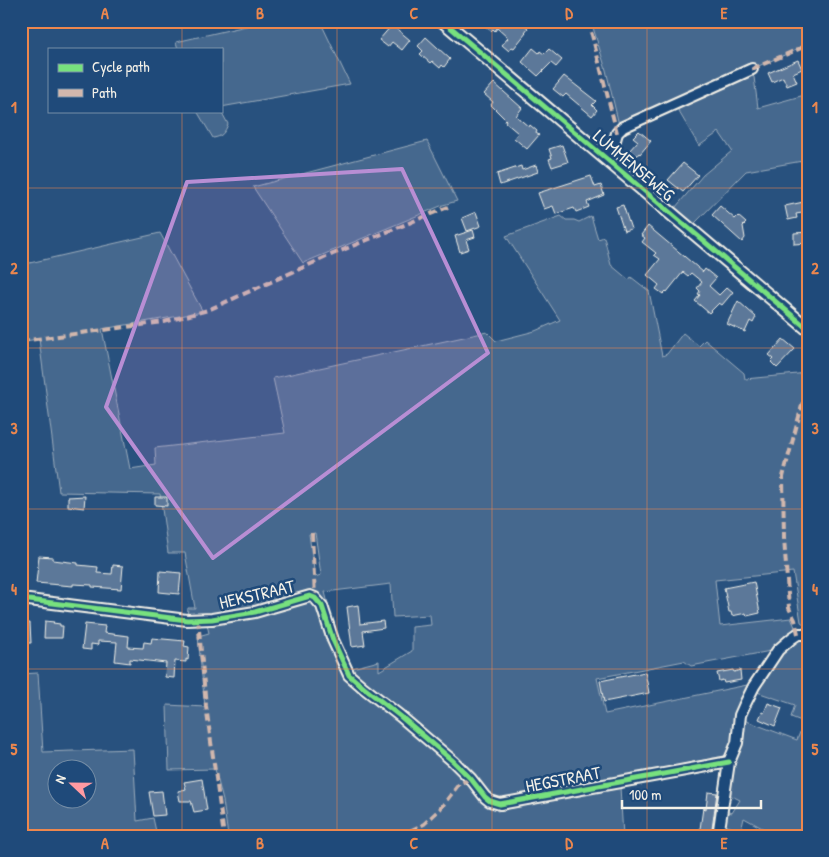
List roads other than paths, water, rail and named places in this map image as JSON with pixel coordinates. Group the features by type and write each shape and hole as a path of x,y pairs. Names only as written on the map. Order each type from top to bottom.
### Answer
{"main road":[{"name":"LUMMENSEWEG","path":"443,21 808,329"}],"street":[{"name":"LUMMENSEWEG","path":"604,157 613,147 617,133 623,127 752,69"},
{"name":"HEKSTRAAT","path":"21,599 187,620 212,619 255,612 310,596 315,598 322,606 333,640 350,675 454,761 472,779"},
{"path":"718,836 729,762 738,743 740,715 754,686 778,650 798,634 808,634"},
{"name":"HEGSTRAAT","path":"472,779 485,797 490,801 500,804 729,762"}]}
